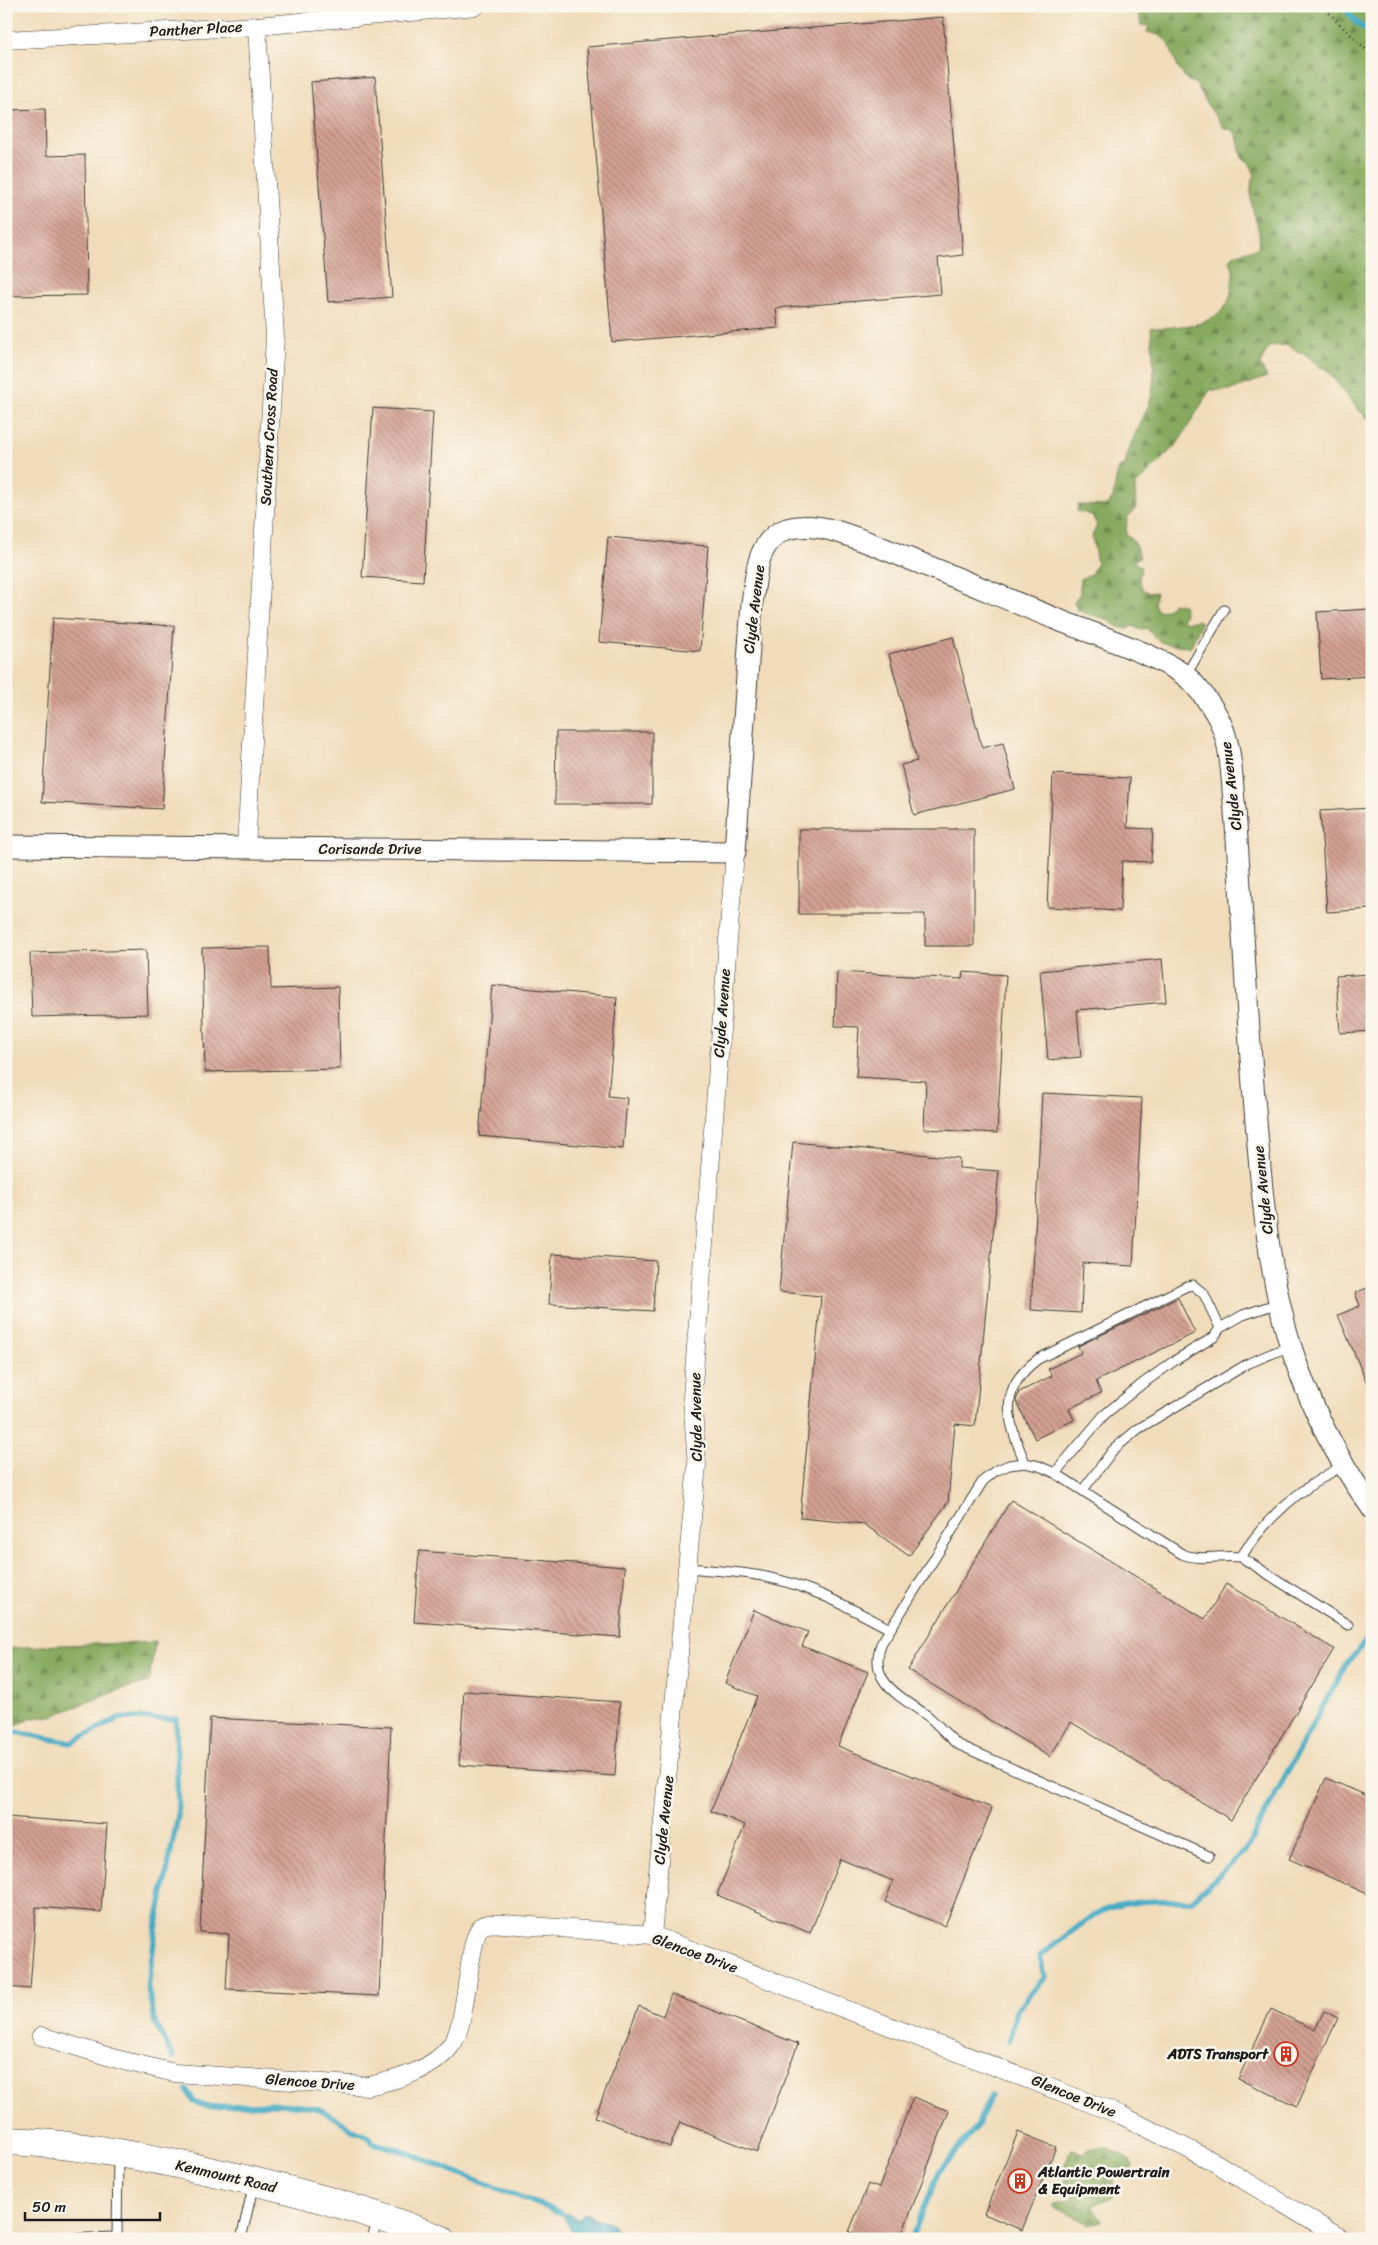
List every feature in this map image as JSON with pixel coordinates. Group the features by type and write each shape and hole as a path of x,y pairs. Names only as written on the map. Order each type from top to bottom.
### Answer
{"main road":[{"name":"Kenmount Road","path":"6,2140 118,2153 254,2182 375,2228 440,2239"}],"street":[{"name":"Panther Place","path":"6,40 257,26 476,6"},
{"name":"Southern Cross Road","path":"246,848 275,337 257,26"},
{"name":"Clyde Avenue","path":"652,1935 689,1568 697,1465 692,1397 735,852 752,603 757,567 763,550 774,535 787,529 801,527 831,530 871,544 1152,658 1186,675 1210,705 1224,730 1231,770 1260,1176 1268,1241 1279,1303 1291,1346 1320,1421 1344,1465 1372,1508"},
{"name":"Corisande Drive","path":"6,846 735,852"},
{"name":"Glencoe Drive","path":"41,2036 120,2060 175,2074 368,2086 392,2081 416,2072 435,2060 453,2043 465,2001 475,1936 482,1927 492,1923 652,1935 1121,2115 1214,2162 1342,2239"}],"lane":[{"path":"1186,675 1224,610"},
{"path":"1025,1463 1010,1422 1008,1406 1011,1391 1018,1378 1038,1359 1187,1286 1194,1286 1204,1294 1220,1328"},
{"path":"1055,1473 1089,1431 1118,1403 1174,1361 1214,1337 1220,1328 1260,1309 1279,1303"},
{"path":"1083,1490 1114,1450 1138,1429 1249,1363 1291,1346"},
{"path":"1209,1856 956,1744 930,1718 894,1694 886,1685 877,1664 878,1653 890,1629 983,1481 994,1472 1009,1464 1025,1463 1055,1473 1191,1558 1227,1555 1241,1557 1348,1625"},
{"path":"1241,1557 1271,1517 1311,1485 1344,1465"},
{"path":"689,1568 765,1576 801,1586 835,1600 890,1629"},
{"path":"58,2239 117,2238 118,2153"},
{"path":"241,2239 254,2182"}],"path":[{"path":"1322,6 1372,56"}],"green space":[{"path":"1127,6 1372,6 1372,421 1353,404 1325,368 1320,368 1309,357 1286,345 1269,346 1260,364 1267,377 1231,390 1210,390 1178,443 1135,486 1136,508 1127,518 1126,534 1134,542 1140,557 1133,561 1141,567 1139,578 1142,589 1149,593 1156,592 1154,604 1158,611 1167,610 1173,603 1183,605 1185,614 1182,620 1187,622 1198,620 1201,623 1190,648 1161,642 1146,628 1141,630 1133,626 1127,628 1119,627 1105,619 1077,610 1074,601 1080,594 1080,579 1091,574 1097,563 1092,536 1097,525 1092,515 1077,511 1078,505 1107,506 1113,497 1118,468 1125,466 1132,441 1150,401 1154,364 1151,327 1163,328 1202,323 1221,312 1231,293 1233,268 1230,262 1233,255 1258,248 1259,234 1251,196 1252,182 1255,175 1249,162 1242,158 1237,135 1232,130 1224,128 1196,84 1187,80 1179,69 1167,41 1159,35 1147,32 1149,26 1141,25 1138,12 1130,13"},
{"path":"155,1642 149,1682 119,1690 52,1716 32,1718 11,1728 6,1705 6,1649"},
{"path":"1089,2148 1108,2148 1131,2161 1133,2167 1129,2172 1123,2170 1113,2174 1114,2196 1092,2206 1102,2221 1090,2224 1052,2206 1058,2202 1070,2200 1074,2196 1064,2178 1064,2167 1072,2149 1083,2153"}],"water":[{"path":"561,2213 570,2214 577,2219 582,2214 587,2213 594,2219 613,2224 621,2237 583,2239 573,2232"}],"building":[{"path":"943,17 963,255 938,258 941,294 776,308 778,328 612,342 587,47"},
{"path":"375,77 392,297 328,302 311,82"},
{"path":"45,109 46,156 85,155 87,295 6,296 6,110"},
{"path":"373,408 433,412 423,581 362,577"},
{"path":"608,537 708,546 700,651 599,642"},
{"path":"1372,609 1372,676 1321,679 1317,612"},
{"path":"53,618 174,626 162,809 42,802"},
{"path":"953,637 982,748 1003,743 1015,789 914,815 901,765 917,761 889,654"},
{"path":"556,732 652,732 652,804 555,804"},
{"path":"1053,774 1130,778 1127,828 1153,829 1151,862 1122,861 1120,911 1047,907"},
{"path":"1372,808 1372,909 1327,912 1320,811"},
{"path":"799,829 974,829 974,946 925,946 925,914 799,914"},
{"path":"270,947 271,989 338,987 340,1069 205,1072 202,948"},
{"path":"146,950 148,1014 32,1017 30,953"},
{"path":"1162,959 1166,1002 1077,1010 1081,1057 1048,1060 1040,971"},
{"path":"837,972 962,979 963,972 1006,975 997,1133 924,1129 926,1081 856,1077 859,1027 835,1026"},
{"path":"1372,974 1372,1031 1340,1033 1336,976"},
{"path":"492,985 617,997 608,1096 627,1098 623,1149 479,1136"},
{"path":"1042,1093 1142,1098 1133,1266 1083,1263 1081,1313 1031,1310"},
{"path":"793,1142 959,1158 959,1168 999,1171 975,1426 955,1424 948,1502 909,1556 864,1524 800,1518 821,1296 779,1292"},
{"path":"552,1254 656,1261 653,1311 549,1304"},
{"path":"1372,1286 1372,1395 1338,1315 1360,1306 1355,1293"},
{"path":"1178,1298 1195,1333 1096,1381 1101,1393 1069,1409 1074,1420 1035,1439 1016,1401 1019,1392 1052,1376 1048,1369 1081,1353 1078,1346"},
{"path":"1011,1500 1205,1619 1226,1584 1334,1649 1231,1820 1071,1722 1050,1757 908,1670"},
{"path":"419,1551 625,1567 620,1637 414,1622"},
{"path":"754,1610 808,1632 802,1646 868,1672 838,1746 992,1808 945,1926 885,1902 893,1881 840,1859 810,1933 717,1895 745,1825 711,1811 757,1696 725,1683"},
{"path":"464,1691 620,1702 615,1776 459,1765"},
{"path":"210,1718 391,1727 379,1996 226,1989 229,1934 200,1932"},
{"path":"1326,1778 1372,1798 1372,1896 1289,1859"},
{"path":"6,1817 107,1824 101,1912 36,1907 30,1989 6,1987"},
{"path":"671,1994 798,2044 757,2152 680,2122 670,2147 595,2117 639,2006 663,2016"},
{"name":"ADTS Transport","path":"1271,2009 1315,2030 1324,2011 1338,2018 1297,2106 1238,2079"},
{"path":"913,2097 949,2111 900,2239 868,2239 849,2232 868,2184 879,2188"},
{"name":"Atlantic Powertrain & Equipment","path":"1018,2132 1056,2147 1022,2230 984,2214"}],"waterway":[{"path":"1343,6 1357,23 1372,34"},
{"path":"1009,2041 1016,2011 1045,1977 1040,1956 1084,1922 1110,1908 1140,1902 1191,1901 1245,1851 1347,1664 1372,1633"},
{"path":"6,1730 71,1743 119,1718 176,1719 178,1815 155,1934 148,1989 155,2023 173,2057"},
{"path":"187,2090 194,2102 208,2107 271,2104 301,2105 320,2109 350,2129 368,2136 373,2143 403,2151 561,2213"},
{"path":"911,2239 939,2172 976,2127 991,2096"}],"place":[{"name":"ADTS Transport","path":"1286,2054"},
{"name":"Atlantic Powertrain & Equipment","path":"1020,2181"}]}
